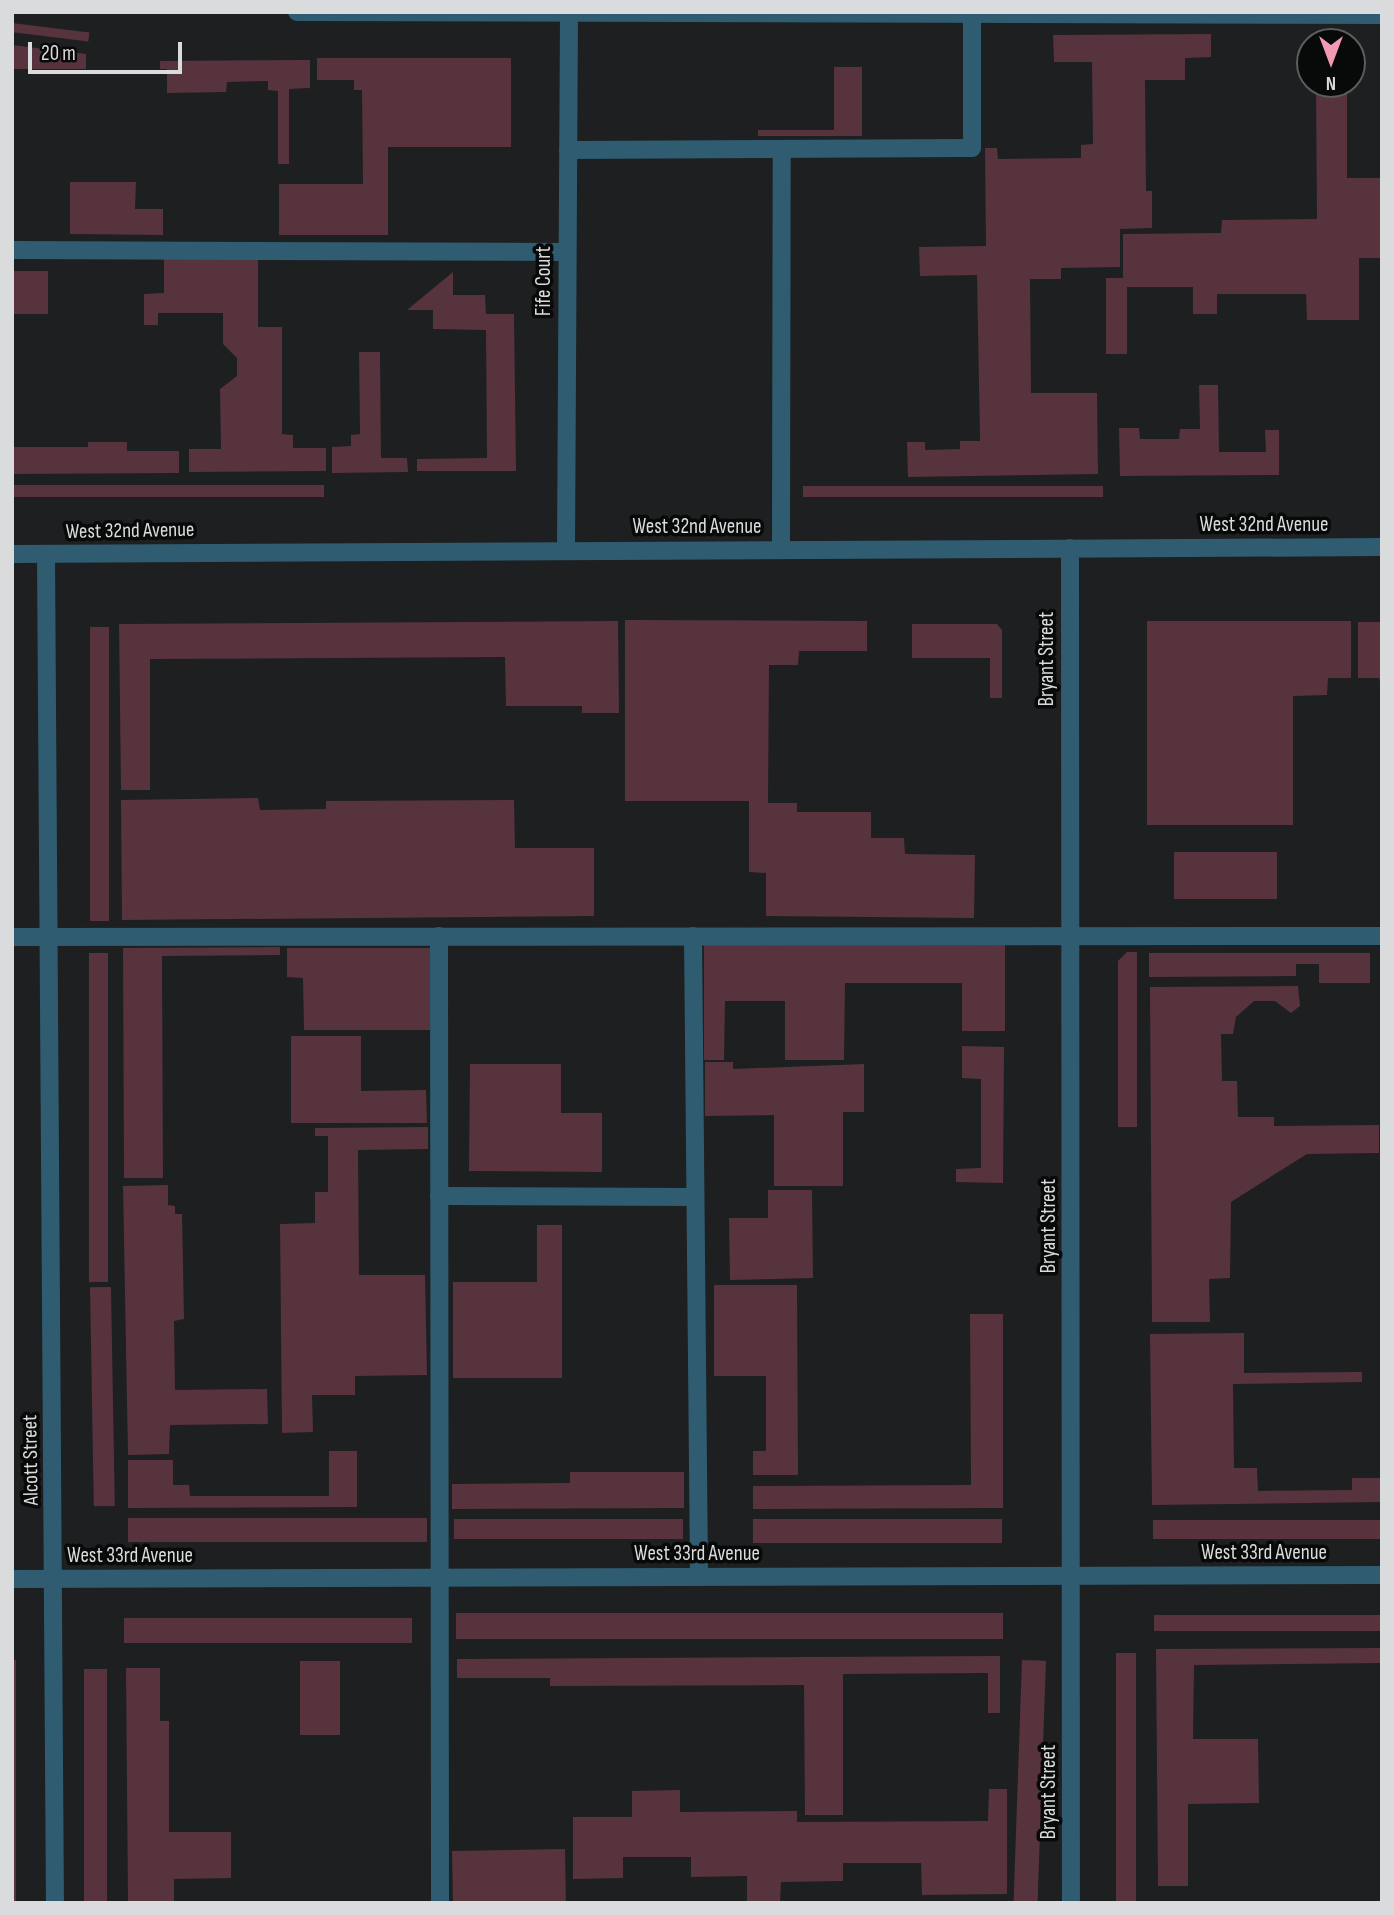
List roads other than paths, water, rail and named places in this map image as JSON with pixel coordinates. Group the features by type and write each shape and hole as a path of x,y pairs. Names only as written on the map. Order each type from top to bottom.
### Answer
{"street":[{"path":"297,12 1382,15"},
{"name":"Fife Court","path":"566,550 569,14"},
{"path":"568,150 972,148 972,15"},
{"path":"781,549 782,149"},
{"path":"12,250 567,252"},
{"name":"West 32nd Avenue","path":"12,554 1382,547"},
{"name":"Bryant Street","path":"1070,548 1073,1576 1071,1903"},
{"name":"Alcott Street","path":"46,554 55,1579 55,1903"},
{"path":"439,936 440,1903"},
{"path":"693,936 699,1577"},
{"path":"12,937 1382,936"},
{"path":"439,1196 695,1197"},
{"name":"West 33rd Avenue","path":"12,1579 1382,1575"}]}
